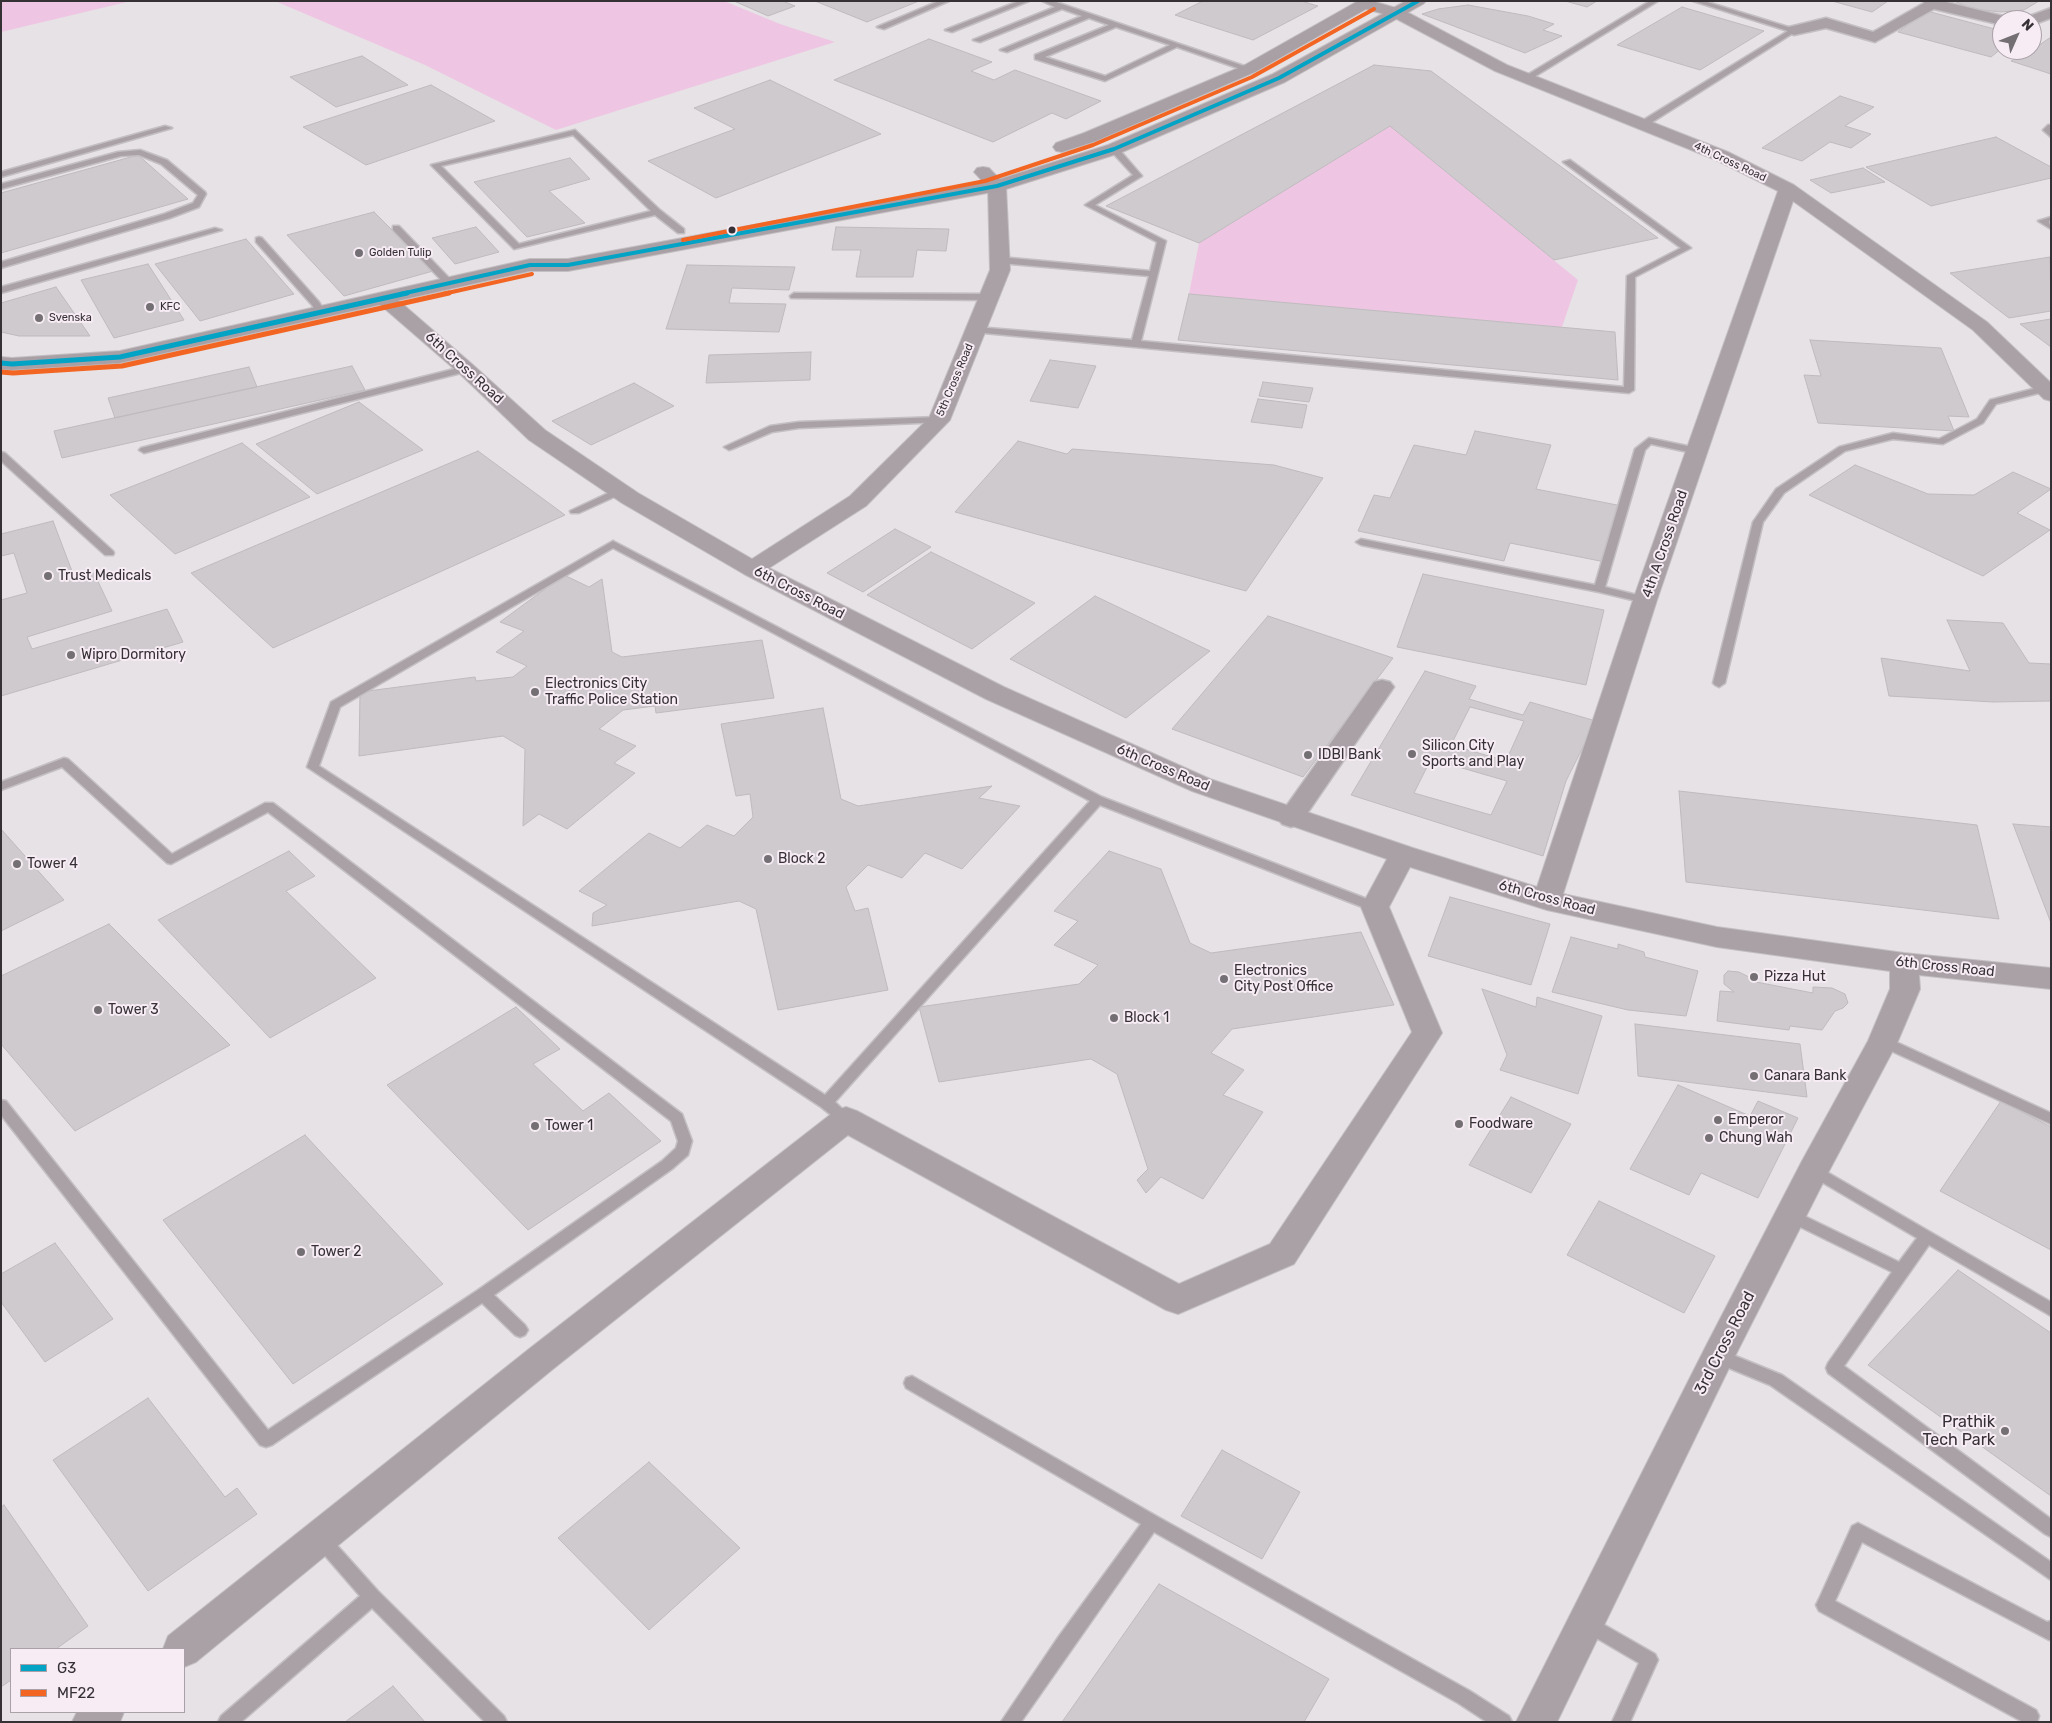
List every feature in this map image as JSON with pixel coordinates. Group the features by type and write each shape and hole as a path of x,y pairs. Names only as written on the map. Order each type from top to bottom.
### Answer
{"main road":[{"path":"530,265 568,265 990,179 1114,149 1278,78 1418,1"},
{"path":"1,363 12,364 120,357 530,265 566,252 990,179 1249,69 1367,2"}],"street":[{"name":"4th Cross Road","path":"1367,2 1397,13 1501,68 1722,156 1788,189 1980,326 2048,392"},
{"path":"1794,30 1826,23 1875,38 1932,2 1992,17"},
{"name":"5th Cross Road","path":"752,569 858,500 939,420 1000,270 990,179"},
{"name":"4th A Cross Road","path":"1547,900 1645,600 1788,189"},
{"name":"6th Cross Road","path":"384,298 538,435 619,491 752,569 995,694 1200,785 1291,818 1547,900 1717,937 2051,979"},
{"path":"1291,818 1382,687"},
{"path":"183,1648 541,1359 836,1111 1178,1300 1282,1254 1427,1033 1375,907 1403,855"},
{"name":"3rd Cross Road","path":"1536,1722 1584,1621 1718,1356 1813,1170 1883,1040 1905,989 1904,962"},
{"path":"92,1722 103,1713"}],"lane":[{"path":"881,26 946,1"},
{"path":"949,30 1026,1"},
{"path":"1045,1 1249,69"},
{"path":"1526,78 1655,1"},
{"path":"1696,1 1794,30"},
{"path":"977,40 1060,7"},
{"path":"1004,50 1088,16"},
{"path":"1115,25 1038,57 1105,79 1176,45"},
{"path":"1642,124 1794,30"},
{"path":"2051,127 2047,130 2051,135"},
{"path":"1,175 168,128"},
{"path":"657,212 517,247 435,165 575,132 657,212 681,231"},
{"path":"1114,149 1138,176 1089,205 1162,241 1136,343"},
{"path":"1,187 121,154 140,152 164,162 202,194 196,205 167,216 1,265"},
{"path":"976,330 1136,343 1629,390 1631,276 1687,248 1567,162"},
{"path":"2051,219 2042,221 2051,227"},
{"path":"396,228 449,283"},
{"path":"1,290 218,230"},
{"path":"258,240 316,304 320,312"},
{"path":"1000,260 1154,274"},
{"path":"794,296 989,296"},
{"path":"144,450 466,369"},
{"path":"1719,683 1758,522 1780,491 1842,449 1893,436 1940,442 1980,420 1993,402 2048,392"},
{"path":"729,447 770,429 939,420"},
{"path":"1599,589 1640,449 1649,441 1697,450"},
{"path":"1,455 109,553"},
{"path":"575,511 619,491"},
{"path":"1362,542 1599,589 1645,600"},
{"path":"1098,800 836,1111 313,767 335,705 614,544 1098,800 1375,907"},
{"path":"1,786 64,762 171,860 269,806 677,1118 686,1141 683,1151 667,1165 483,1294 266,1440 1,1105"},
{"path":"1883,1040 2051,1119"},
{"path":"1813,1170 2051,1310"},
{"path":"1790,1215 1902,1270"},
{"path":"1927,1236 1834,1368 2051,1529"},
{"path":"483,1294 520,1330"},
{"path":"1718,1356 1776,1380 2051,1572"},
{"path":"912,1383 1152,1522 1464,1697 1503,1722"},
{"path":"1010,1722 1152,1522"},
{"path":"2030,1716 1825,1605 1858,1531 2049,1632 2051,1629"},
{"path":"320,1538 372,1597 498,1722"},
{"path":"226,1722 372,1597"},
{"path":"1584,1621 1650,1660 1621,1722"}],"shaded area":[{"path":"1,1 127,1 127,2 1,32"},
{"path":"275,1 724,1 780,24 835,42 556,130 425,65"},
{"path":"1390,126 1578,280 1562,327 1189,294 1199,243"}],"building":[{"path":"734,1 783,1 795,6 768,16"},
{"path":"815,1 919,1 867,22"},
{"path":"1203,1 1301,1 1318,6 1253,40 1175,15"},
{"path":"1565,1 1597,1 1587,7"},
{"path":"1832,1 1888,1 1872,12"},
{"path":"1954,1 2039,1 2024,10 1992,11 1973,9"},
{"path":"1468,5 1528,16 1554,24 1543,30 1562,36 1525,53 1422,14 1438,9"},
{"path":"1682,7 1764,31 1700,70 1617,45"},
{"path":"1927,11 1992,28 1992,56 1991,57 1898,32"},
{"path":"2051,37 2051,74 2011,61 2042,60 2042,43"},
{"path":"929,39 992,62 971,71 994,80 1015,70 1101,101 1066,119 1052,113 993,142 834,80"},
{"path":"362,56 408,85 336,107 290,77"},
{"path":"1374,65 1431,71 1658,238 1554,260 1390,126 1199,243 1106,206"},
{"path":"770,80 881,134 716,198 648,161 735,129 694,108"},
{"path":"431,85 495,121 366,165 303,127"},
{"path":"1840,96 1874,107 1845,126 1871,134 1851,148 1830,142 1802,161 1762,148"},
{"path":"1996,137 2051,167 2051,178 1931,206 1866,167"},
{"path":"138,155 188,199 1,253 1,193"},
{"path":"570,158 590,179 549,191 585,223 527,237 474,182"},
{"path":"1863,168 1885,182 1831,193 1810,180"},
{"name":"Golden Tulip","path":"374,212 433,271 344,296 287,235"},
{"path":"476,227 499,252 455,264 432,238"},
{"path":"836,227 949,229 946,251 917,250 913,277 856,277 861,250 832,250"},
{"path":"246,239 294,294 200,321 155,264"},
{"path":"2050,257 2051,311 2009,318 1950,273"},
{"path":"148,264 184,320 114,338 81,280"},
{"path":"687,265 795,267 789,290 732,288 729,303 786,304 779,332 666,329"},
{"name":"Svenska","path":"56,287 90,336 19,336 1,332 1,303"},
{"path":"1189,294 1615,332 1618,380 1178,340"},
{"path":"2051,319 2051,347 2020,324"},
{"path":"1810,340 1941,348 1969,417 1948,416 1954,431 1818,423 1804,375 1821,376"},
{"path":"811,352 810,380 706,383 709,355"},
{"path":"1050,360 1096,366 1078,408 1030,401"},
{"path":"352,366 365,390 62,458 54,431"},
{"path":"249,367 257,387 115,418 108,398"},
{"path":"1263,382 1313,388 1309,402 1259,396"},
{"path":"634,383 674,406 591,445 552,421"},
{"path":"1258,399 1307,405 1302,428 1251,422"},
{"path":"359,402 423,450 317,494 256,444"},
{"path":"1475,431 1551,445 1536,489 1622,506 1605,562 1510,543 1504,561 1358,531 1374,495 1390,498 1414,445 1466,455"},
{"path":"1018,441 1067,454 1072,449 1274,465 1323,478 1246,591 955,512"},
{"path":"242,443 310,497 175,554 110,495"},
{"path":"478,451 565,515 273,648 191,573"},
{"path":"1855,465 1928,494 1974,495 2013,472 2051,489 2017,513 2050,530 1983,576 1809,495"},
{"path":"53,521 75,579 94,573 112,611 27,637 32,649 167,609 183,642 1,696 1,600 27,593 14,553 1,556 1,534"},
{"path":"895,529 931,547 863,592 827,573"},
{"path":"931,552 1035,603 972,649 867,595"},
{"path":"1423,574 1604,610 1586,685 1397,647"},
{"path":"564,575 589,587 602,579 612,652 622,657 762,640 774,698 656,713 655,706 623,710 599,729 636,746 614,763 635,773 567,829 539,814 523,826 525,749 503,736 359,756 360,692 475,677 476,681 513,677 527,666 496,652 524,631 500,622"},
{"path":"1095,596 1210,651 1126,718 1010,659"},
{"path":"1268,616 1393,658 1303,777 1172,729"},
{"path":"1947,620 2003,623 2029,663 2051,664 2051,701 1993,702 1889,696 1881,658 1970,671"},
{"path":"1425,671 1476,686 1469,699 1523,715 1530,702 1596,721 1566,781 1543,856 1351,795","holes":["1470,707 1524,721 1506,761 1451,745","1431,759 1507,781 1491,815 1414,793"]},
{"name":"Block 2","path":"823,708 841,799 858,806 992,786 979,798 1020,806 962,869 925,853 902,878 868,865 846,887 855,911 868,908 888,990 778,1010 756,909 739,901 592,926 593,913 607,905 579,891 649,833 680,848 707,825 734,836 753,817 750,794 736,796 721,724"},
{"path":"1679,791 1977,825 1999,919 1686,882"},
{"path":"2013,824 2051,827 2051,923"},
{"name":"Tower 4","path":"1,829 64,900 1,931"},
{"path":"289,851 315,876 286,891 376,978 270,1038 158,920"},
{"name":"Block 1","path":"1109,851 1161,869 1190,943 1211,953 1361,932 1394,1005 1232,1029 1211,1053 1244,1070 1223,1095 1263,1112 1203,1199 1161,1177 1146,1193 1137,1180 1148,1169 1117,1074 1091,1059 939,1082 919,1007 1079,984 1098,965 1054,945 1078,921 1054,911"},
{"path":"1450,897 1550,924 1531,985 1428,956"},
{"name":"Tower 3","path":"109,924 230,1045 75,1131 1,1044 1,976"},
{"path":"1571,937 1618,949 1618,944 1644,952 1645,957 1698,971 1686,1016 1628,1010 1552,992"},
{"path":"1728,971 1739,972 1749,977 1751,981 1813,993 1813,987 1832,988 1845,994 1848,1003 1843,1008 1835,1011 1822,1030 1790,1026 1789,1030 1717,1021 1720,991 1734,992 1724,984 1724,975"},
{"path":"1482,989 1536,1007 1537,997 1602,1016 1578,1094 1500,1070 1507,1055"},
{"name":"Tower 1","path":"516,1007 560,1049 533,1064 583,1111 609,1093 661,1141 528,1230 387,1085"},
{"path":"1635,1024 1800,1044 1807,1097 1638,1076"},
{"path":"1678,1085 1750,1116 1758,1101 1798,1118 1758,1198 1701,1173 1689,1195 1630,1169"},
{"path":"1511,1097 1571,1124 1531,1193 1469,1165"},
{"path":"2001,1101 2051,1127 2051,1250 1940,1191"},
{"name":"Tower 2","path":"305,1135 443,1284 293,1384 163,1220"},
{"path":"1599,1201 1715,1256 1684,1313 1567,1255"},
{"path":"55,1243 113,1319 45,1362 1,1302 1,1274"},
{"name":"Prathik Tech Park","path":"1958,1270 2051,1333 2051,1496 1868,1365"},
{"path":"148,1398 225,1497 237,1488 257,1514 148,1591 53,1460"},
{"path":"1222,1450 1300,1492 1262,1559 1181,1516"},
{"path":"649,1462 740,1548 649,1630 558,1538"},
{"path":"4,1505 88,1626 57,1648 10,1648 10,1681 1,1687 1,1507"},
{"path":"1159,1584 1329,1679 1304,1722 1062,1722"},
{"path":"393,1686 425,1722 345,1722"}],"transit line":[{"name":"G3","path":"1,363 12,364 120,357 530,265 568,265 997,186 1114,149 1279,78 1418,1"},
{"name":"MF22","path":"683,240 985,181 1093,145 1252,77 1374,9"},
{"name":"MF22","path":"1,372 13,373 122,366 532,274"}],"place":[{"name":"Golden Tulip","path":"359,253"},
{"name":"KFC","path":"150,307"},
{"name":"Svenska","path":"39,318"},
{"name":"Trust Medicals","path":"48,576"},
{"name":"Wipro Dormitory","path":"71,655"},
{"name":"Electronics City Traffic Police Station","path":"535,692"},
{"name":"Silicon City Sports and Play","path":"1412,754"},
{"name":"IDBI Bank","path":"1308,755"},
{"name":"Block 2","path":"768,859"},
{"name":"Tower 4","path":"17,864"},
{"name":"Pizza Hut","path":"1754,977"},
{"name":"Electronics City Post Office","path":"1224,979"},
{"name":"Tower 3","path":"98,1010"},
{"name":"Block 1","path":"1114,1018"},
{"name":"Canara Bank","path":"1754,1076"},
{"name":"Emperor","path":"1718,1120"},
{"name":"Foodware","path":"1459,1124"},
{"name":"Tower 1","path":"535,1126"},
{"name":"Chung Wah","path":"1709,1138"},
{"name":"Tower 2","path":"301,1252"},
{"name":"Prathik Tech Park","path":"2005,1431"}]}
